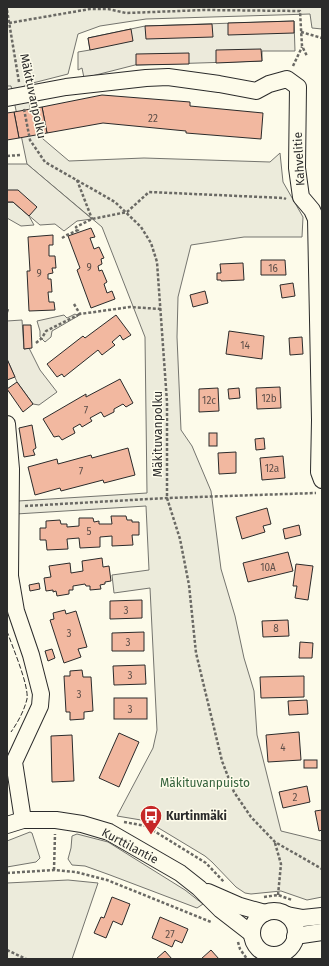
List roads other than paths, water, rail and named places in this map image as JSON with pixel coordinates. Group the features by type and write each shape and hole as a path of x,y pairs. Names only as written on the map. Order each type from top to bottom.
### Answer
{"street":[{"name":"Kahvelitie","path":"14,97 66,87 168,77 256,90 269,84 287,79 298,87 297,168 301,197 317,210 320,420 319,472 321,486"},
{"path":"7,424 12,469 10,576 16,611 40,684 41,694 40,706 14,762 23,820"},
{"name":"Kurttilantie","path":"7,825 23,820 65,821 82,824 109,832 173,869 200,888 240,906 265,914"},
{"name":"Kurttilantie","path":"200,888 221,910 252,934"},
{"path":"322,916 303,918 287,916 276,912 265,914 255,922 252,934 257,946 268,956 281,953 322,932"},
{"path":"287,916 294,924 291,948"}],"place":[{"name":"Kurtinmäki","path":"151,836"}],"park label":[{"name":"Mäkituvanpuisto","path":"205,783"}]}
